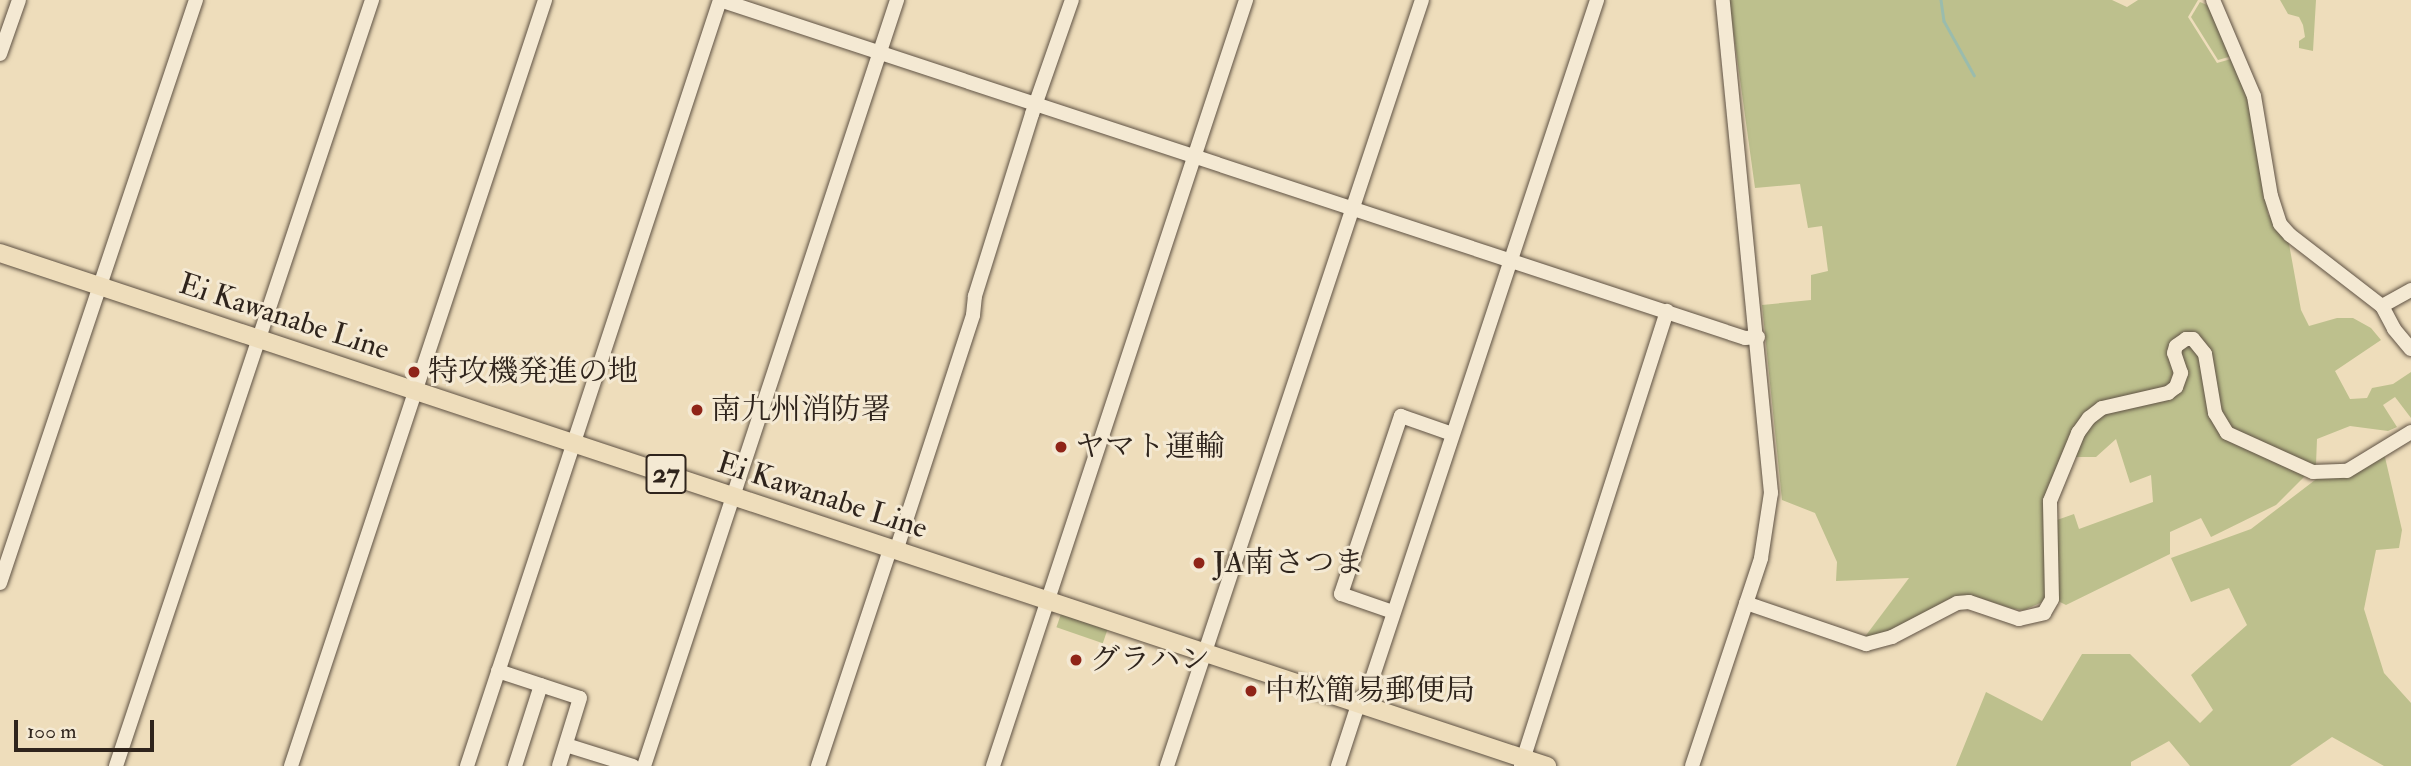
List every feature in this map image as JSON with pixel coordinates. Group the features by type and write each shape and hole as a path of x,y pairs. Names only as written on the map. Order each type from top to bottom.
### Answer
{"main road":[{"name":"Ei Kawanabe Line","path":"0,253 1205,651 1522,762 1547,766"}],"street":[{"path":"0,54 19,0"},
{"path":"0,583 196,0"},
{"path":"116,766 372,0"},
{"path":"291,766 545,0"},
{"path":"472,765 498,671 575,445 720,0 1745,338 1758,337"},
{"path":"644,766 898,0"},
{"path":"818,766 893,550 1072,0"},
{"path":"993,766 1246,0"},
{"path":"1167,766 1422,0"},
{"path":"1338,766 1361,704 1365,700 1597,0"},
{"path":"1692,766 1765,540 1771,493 1758,337 1723,0"},
{"path":"2213,0 2254,96 2271,196 2280,223 2290,235 2382,306 2394,329 2411,349"},
{"path":"2382,306 2411,290"},
{"path":"1522,762 1667,311"},
{"path":"1746,603 1866,644 1892,637 1957,603 1969,602 2019,619 2044,613 2052,599 2050,501 2078,433 2089,418 2102,408 2168,393 2176,387 2181,373 2174,353 2176,346 2186,339 2193,340 2205,354 2216,413 2227,433 2313,472 2347,471 2411,432"},
{"path":"1393,612 1341,594 1401,416 1452,434"},
{"path":"498,671 580,698 559,766"},
{"path":"515,766 541,685"},
{"path":"566,745 633,766"}],"green space":[{"path":"1729,0 2112,0 2127,7 2138,0 2198,0 2188,17 2217,63 2231,59 2249,98 2268,214 2289,244 2301,310 2309,326 2337,318 2353,318 2371,328 2381,340 2335,371 2350,399 2367,398 2372,388 2393,384 2411,372 2411,418 2395,397 2383,405 2397,427 2388,431 2350,426 2317,439 2316,465 2276,505 2211,537 2201,518 2170,532 2170,554 2066,605 2058,601 2057,520 2074,514 2079,529 2153,502 2151,475 2130,483 2116,439 2096,457 2064,457 2048,553 2045,601 2024,610 1980,598 1951,598 1883,636 1864,638 1909,578 1836,581 1837,562 1815,513 1782,500 1762,305 1811,300 1811,275 1828,271 1822,226 1808,228 1800,184 1755,188"},
{"path":"2280,0 2316,0 2313,51 2299,48 2299,41 2305,37 2303,25 2299,17 2288,14"},
{"path":"2200,2 2207,5 2232,56 2218,60 2191,17"},
{"path":"2384,453 2402,530 2399,548 2376,550 2364,609 2384,673 2411,703 2411,766 2384,766 2332,737 2290,766 2190,766 2169,741 2131,762 2131,766 1956,766 1986,692 2042,721 2082,654 2130,654 2200,723 2213,710 2191,675 2247,625 2229,588 2191,602 2171,558 2251,529 2319,477"},
{"path":"1061,614 1107,630 1103,643 1056,627"}],"waterway":[{"path":"1941,0 1944,21 1974,75"}],"place":[{"name":"特攻機発進の地","path":"414,372"},
{"name":"南九州消防署","path":"697,410"},
{"name":"ヤマト運輸","path":"1061,447"},
{"name":"JA南さつま","path":"1199,563"},
{"name":"グラハン","path":"1076,660"},
{"name":"中松簡易郵便局","path":"1251,691"}]}
